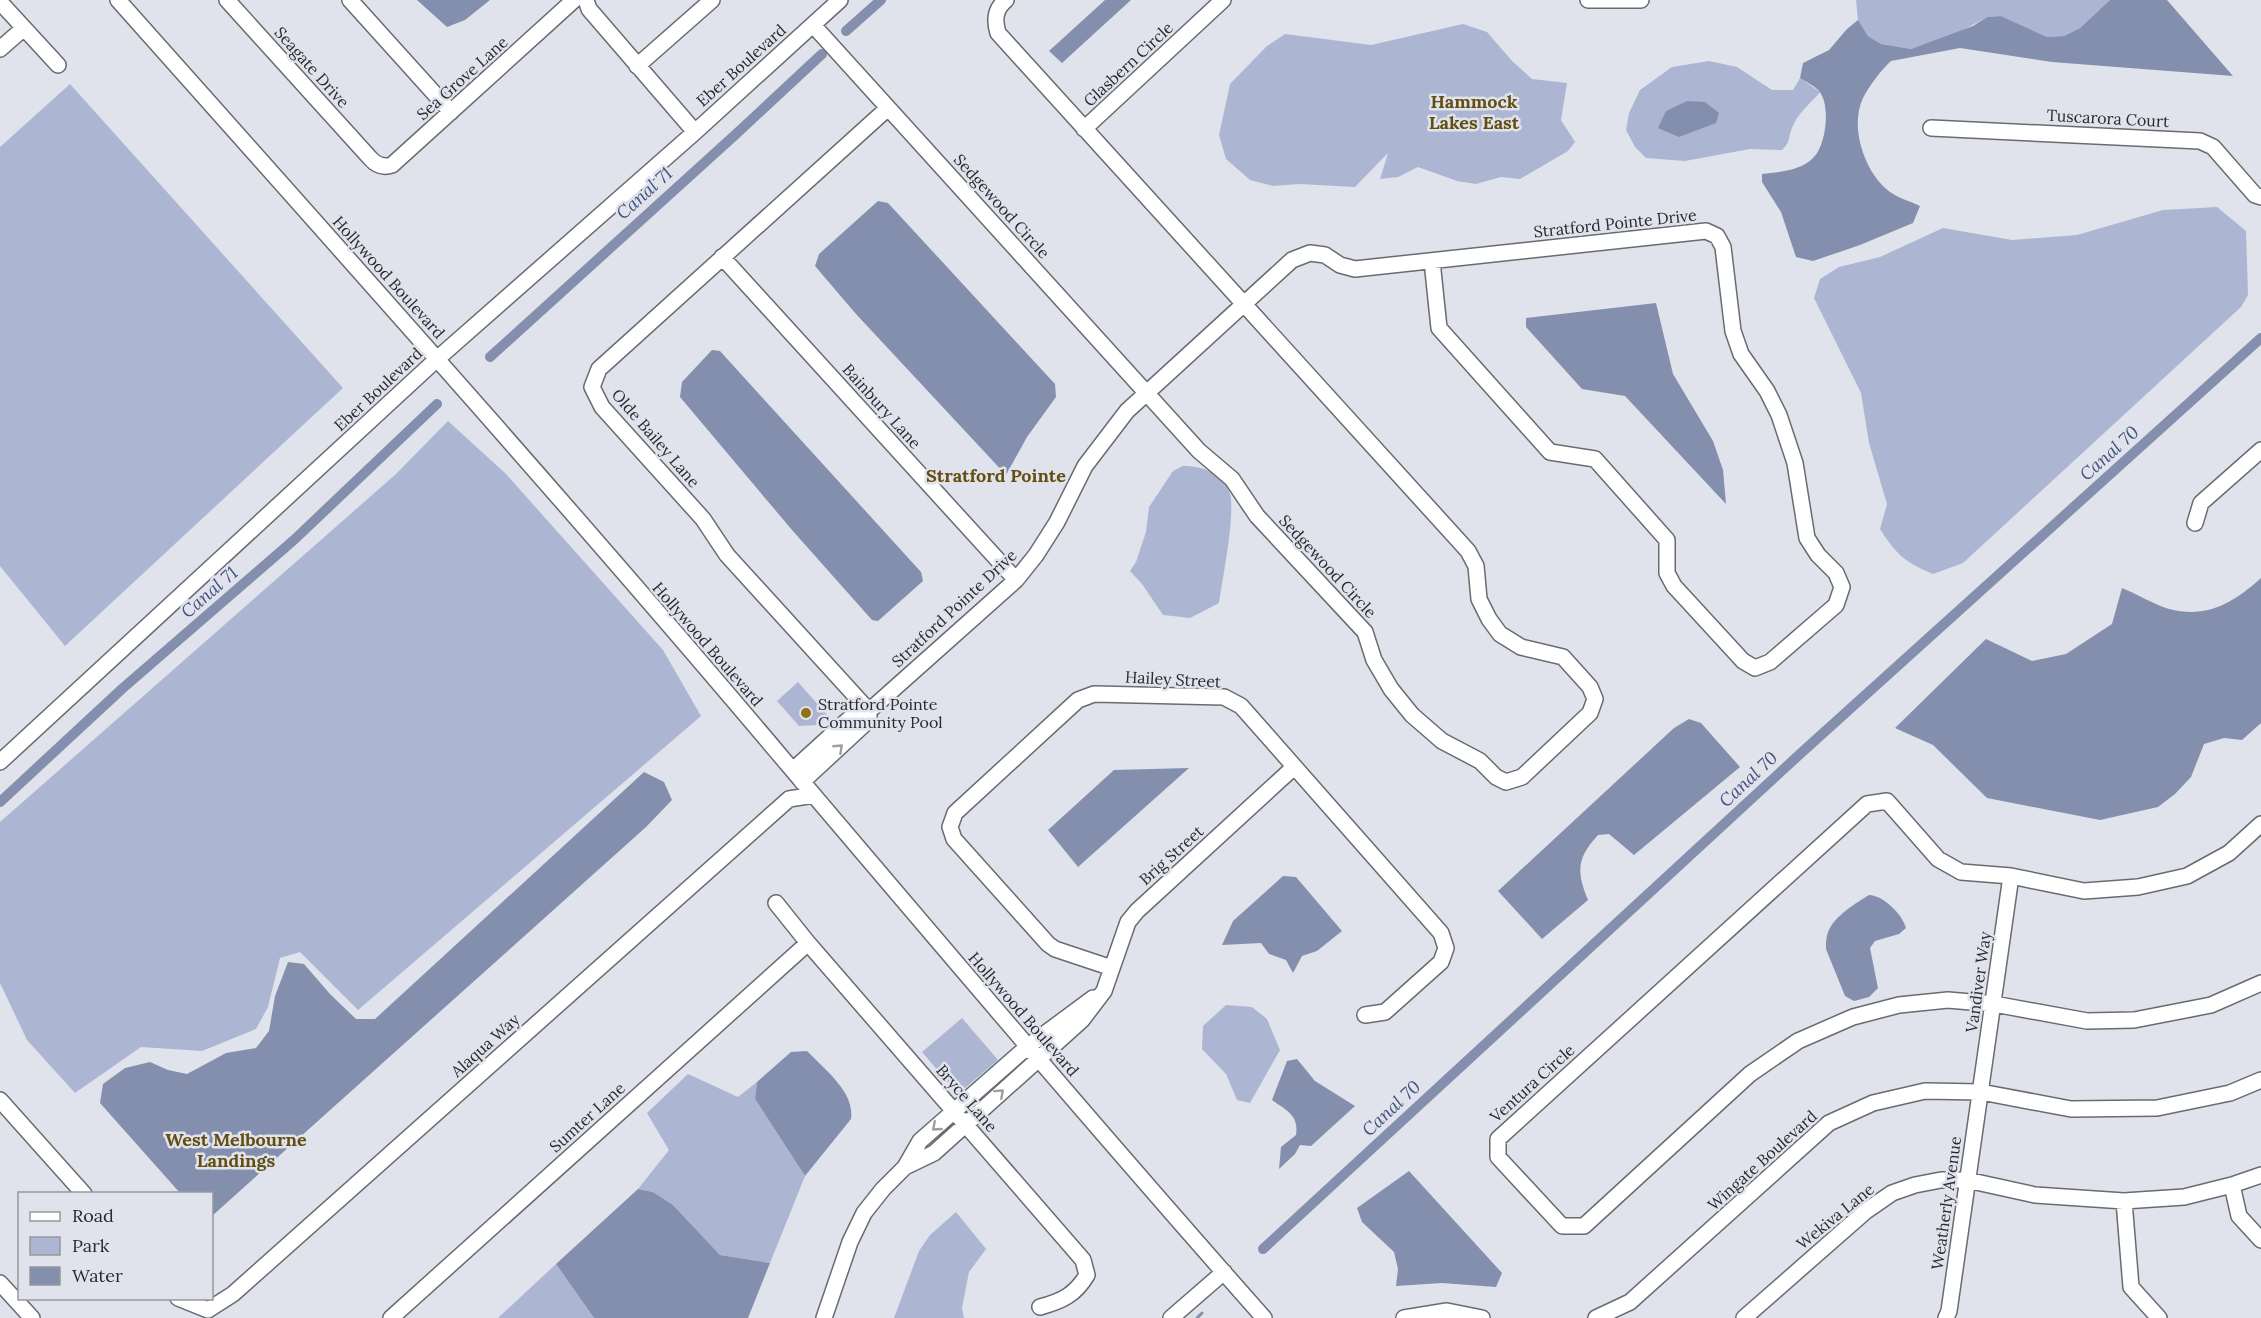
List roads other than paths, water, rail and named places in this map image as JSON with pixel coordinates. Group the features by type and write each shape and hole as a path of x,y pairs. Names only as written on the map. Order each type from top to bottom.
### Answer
{"street":[{"name":"Hollywood Boulevard","path":"118,0 437,359 814,795 1038,1060 1264,1318"},
{"name":"Seagate Drive","path":"227,0 370,158"},
{"path":"350,0 451,112"},
{"name":"Sea Grove Lane","path":"370,158 380,166 392,165 574,0"},
{"path":"586,0 588,9 695,132"},
{"path":"637,66 712,0"},
{"name":"Eber Boulevard","path":"0,762 437,359 695,132 840,0"},
{"name":"Sedgewood Circle","path":"813,25 1199,451 1232,479 1257,516 1365,632 1374,660 1390,688 1412,715 1442,741 1480,761 1496,777 1506,782 1521,777 1590,713 1595,699 1590,687 1563,657 1521,646 1500,634 1479,599 1476,566 1468,551 998,33 994,22 999,6 1006,0"},
{"name":"Glasbern Circle","path":"1084,129 1223,0"},
{"path":"1588,0 1641,0"},
{"path":"0,2 58,66"},
{"path":"0,49 24,28"},
{"name":"Olde Bailey Lane","path":"869,711 727,555 703,519 602,407 592,387 599,369 888,108"},
{"name":"Tuscarora Court","path":"1931,128 2200,141 2213,147 2255,195 2261,198"},
{"name":"Stratford Pointe Drive","path":"797,776 860,709 869,711 1016,580 1036,555 1057,522 1085,466 1127,411 1292,260 1311,253 1325,255 1340,265 1355,269 1706,231 1717,236 1723,247 1733,331 1741,354 1767,391 1779,415 1795,463 1801,513 1807,538 1818,555 1836,573 1842,587 1836,605 1770,662 1755,668 1743,661 1674,586 1667,573 1667,540 1595,459 1550,452 1439,328 1432,261"},
{"name":"Bainbury Lane","path":"722,257 1016,580"},
{"path":"2195,522 2201,503 2261,450"},
{"name":"Hailey Street","path":"1112,968 1055,949 1048,944 954,839 950,827 956,813 1078,700 1094,694 1224,697 1241,706 1293,768 1441,933 1446,948 1441,962 1385,1012 1365,1015"},
{"name":"Brig Street","path":"905,1167 934,1153 1082,1020 1104,991 1128,922 1137,910 1293,768"},
{"name":"Alaqua Way","path":"181,1300 208,1310 233,1294 789,799 814,795"},
{"name":"Ventura Circle","path":"1994,1004 1948,1000 1899,1005 1853,1017 1798,1041 1749,1074 1584,1226 1562,1226 1498,1157 1498,1139 1867,804 1887,801 1938,859 1961,872 2011,876"},
{"path":"2011,876 2084,891 2138,887 2187,876 2229,853 2261,824"},
{"name":"Vandiver Way","path":"1981,1092 2011,876"},
{"name":"Bryce Lane","path":"776,903 808,943 1083,1260 1087,1275 1081,1285 1062,1301 1040,1307"},
{"name":"Sumter Lane","path":"391,1318 808,943"},
{"path":"1994,1004 2087,1021 2134,1020 2211,1005 2261,983"},
{"path":"824,1318 850,1242 864,1213 905,1167 921,1141 1027,1047 1104,991"},
{"name":"Wingate Boulevard","path":"1596,1318 1630,1302 1829,1123 1873,1103 1925,1091 1981,1092 2071,1109 2157,1108 2230,1093 2261,1080"},
{"name":"Weatherly Avenue","path":"1946,1318 1949,1311 1981,1092"},
{"path":"0,1100 82,1192"},
{"name":"Wekiva Lane","path":"1744,1318 1866,1211 1892,1193 1915,1185 1941,1180 1967,1180 2035,1195 2124,1201 2184,1197 2261,1175"},
{"path":"2232,1185 2239,1216 2261,1240"},
{"path":"2124,1201 2131,1287 2159,1318"},
{"path":"1171,1318 1224,1272"},
{"path":"0,1282 32,1318"},
{"path":"1404,1318 1447,1311 1482,1318"}],"water":[{"path":"417,0 490,0 465,20 447,27"},
{"path":"1105,0 1131,0 1062,63 1049,51"},
{"path":"2110,0 2167,0 2233,76 2052,62 1960,48 1891,61 1868,88 1863,98 1859,110 1859,136 1867,162 1881,184 1893,194 1920,206 1913,223 1813,261 1796,257 1781,212 1762,182 1762,174 1790,170 1809,162 1822,144 1826,115 1823,97 1813,86 1800,78 1803,63 1829,50 1858,20 1868,36 1881,44 1911,49 1973,26 1987,17 2001,16 2047,37 2064,36 2080,28"},
{"path":"1687,101 1705,102 1719,113 1716,123 1679,137 1658,128 1666,111"},
{"path":"878,201 888,203 1055,384 1056,397 1027,437 1006,475 856,314 815,266 819,254"},
{"path":"1656,303 1673,374 1713,441 1723,470 1726,504 1625,396 1582,389 1526,327 1526,318"},
{"path":"712,350 720,351 921,572 923,581 878,621 872,620 792,530 680,397 682,382"},
{"path":"2261,578 2261,723 2242,740 2224,738 2204,744 2191,777 2175,794 2158,807 2100,820 1987,798 1933,745 1895,728 1986,639 2032,661 2066,654 2112,624 2122,588 2169,609 2195,612 2219,607 2240,595"},
{"path":"1689,719 1701,723 1740,767 1634,855 1609,834 1598,835 1582,858 1580,873 1588,900 1542,939 1498,891 1674,728"},
{"path":"1189,768 1078,867 1048,830 1114,770"},
{"path":"644,772 664,782 672,800 646,827 213,1215 213,1192 179,1192 100,1103 103,1084 125,1068 150,1062 168,1070 187,1074 226,1053 256,1048 269,1031 275,996 288,962 304,964 356,1019 375,1019"},
{"path":"1283,876 1296,877 1342,931 1317,951 1302,956 1293,973 1286,960 1269,954 1261,943 1222,945 1233,921"},
{"path":"1869,895 1880,898 1892,907 1901,917 1906,928 1899,934 1875,941 1870,948 1878,988 1869,997 1854,1001 1845,996 1826,949 1827,937 1832,925 1846,910"},
{"path":"807,1051 844,1091 851,1109 851,1119 805,1176 755,1099 757,1082 791,1052"},
{"path":"1297,1059 1315,1081 1355,1106 1311,1146 1300,1145 1295,1154 1279,1169 1281,1147 1296,1135 1296,1123 1291,1114 1272,1100 1287,1061"},
{"path":"1409,1171 1502,1273 1496,1287 1442,1283 1396,1286 1398,1269 1394,1252 1362,1222 1357,1208"},
{"path":"638,1189 653,1192 673,1205 720,1255 770,1263 748,1318 594,1318 556,1264"}],"waterway":[{"name":"Canal 71","path":"846,31 881,0"},
{"name":"Canal 71","path":"490,357 822,54"},
{"name":"Canal 70","path":"1263,1249 1800,754 2261,338"},
{"name":"Canal 71","path":"0,802 123,688 295,539 437,404"},
{"path":"1197,1318 1202,1313"}],"place":[{"name":"Stratford Pointe Community Pool","path":"806,713"}],"district":[{"name":"Hammock Lakes East","path":"1474,111"},
{"name":"Stratford Pointe","path":"996,475"},
{"name":"West Melbourne Landings","path":"236,1149"}]}
